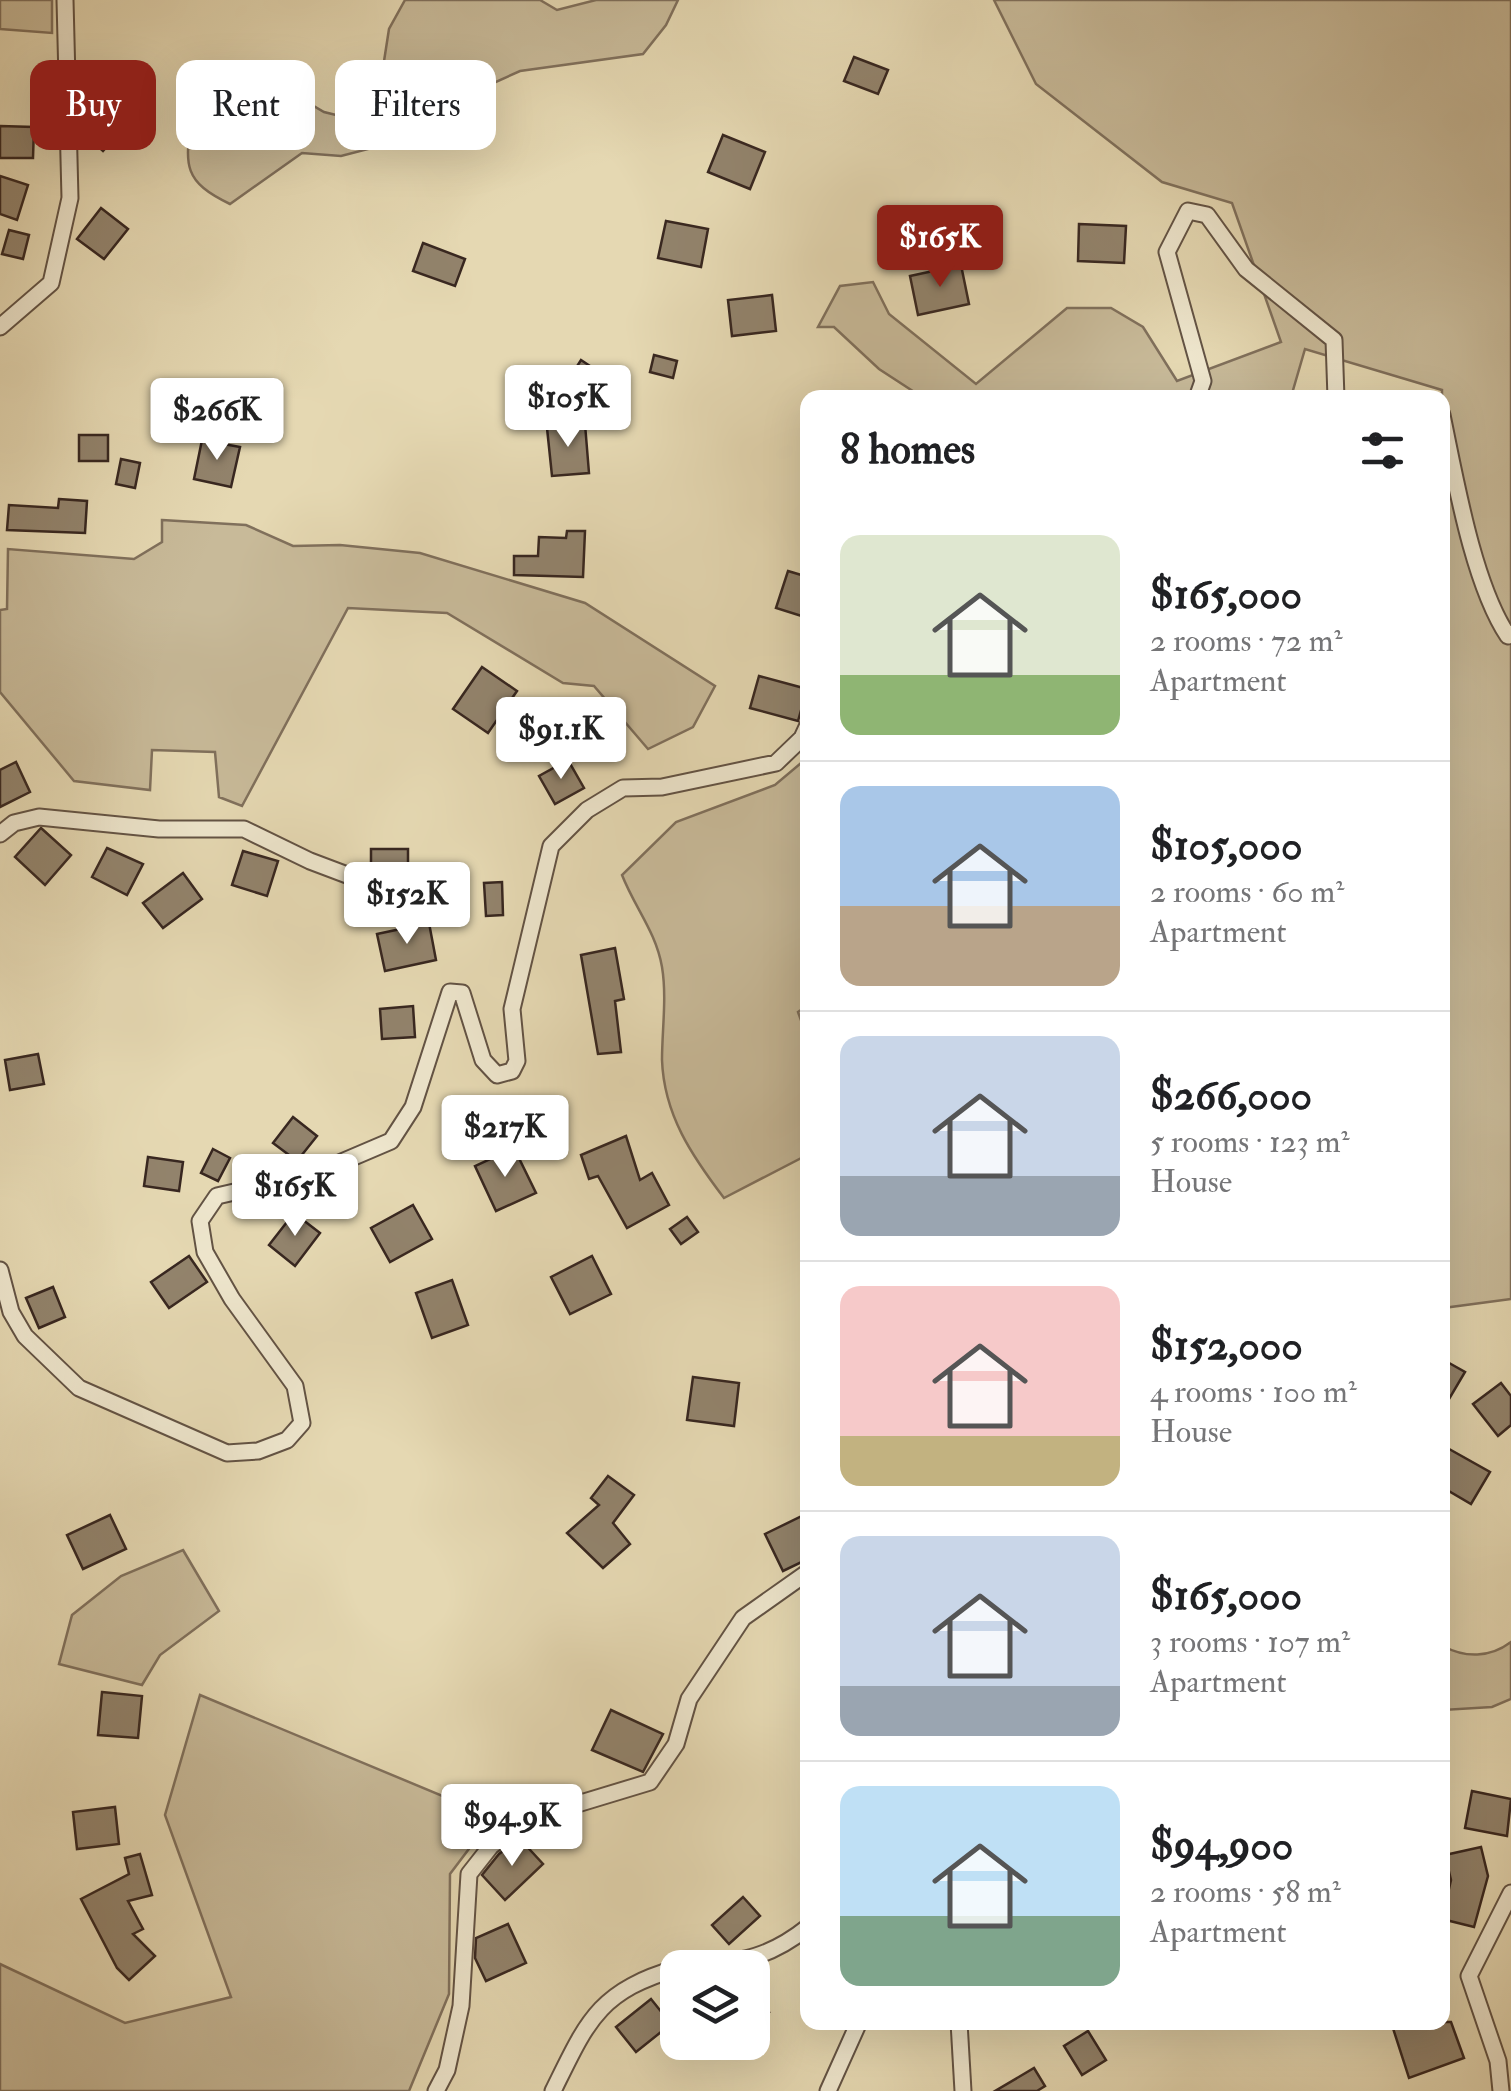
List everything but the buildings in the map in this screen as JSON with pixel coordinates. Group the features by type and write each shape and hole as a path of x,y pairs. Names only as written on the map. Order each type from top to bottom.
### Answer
{"street":[{"path":"0,327 52,283 70,198 65,0"},
{"path":"1200,390 1203,381 1166,252 1188,211 1207,215 1246,269 1334,340 1336,390"},
{"path":"1450,447 1486,592 1497,620 1508,636 1511,634"},
{"path":"0,1270 10,1312 25,1336 79,1388 228,1453 258,1451 287,1440 302,1423 295,1386 232,1299 205,1252 200,1221 216,1196 316,1174 392,1141 413,1107 450,992 462,993 482,1060 497,1075 512,1071 516,1061 512,1008 551,846 587,810 623,788 662,787 776,763 800,740"},
{"path":"0,834 14,823 38,818 159,829 244,829 310,861 424,904"},
{"path":"436,2091 448,2070 460,2006 469,1874 491,1846 528,1820 650,1782 676,1744 689,1699 743,1618 800,1578"},
{"path":"1500,2091 1498,2061 1470,1976 1511,1894"},
{"path":"770,1952 800,1934"},
{"path":"553,2091 590,2016 640,1979 660,1973"},
{"path":"828,2091 855,2030"},
{"path":"960,2030 963,2091"}],"shaded area":[{"path":"0,0 52,0 52,33 0,29"},
{"path":"405,0 540,0 557,10 596,0 678,0 666,25 643,54 520,71 496,82 496,60 384,60 389,29"},
{"path":"994,0 1511,0 1511,1299 1450,1307 1450,390 1305,349 1293,390 911,390 879,369 834,327 818,327 840,286 873,282 889,314 976,384 1067,308 1111,308 1143,327 1177,381 1281,342 1232,203 1162,182 1036,84"},
{"path":"315,107 335,115 335,150 364,150 341,156 302,153 230,204 204,188 191,171 188,150 315,150"},
{"path":"162,520 246,525 293,546 340,545 420,553 585,603 715,686 693,727 648,749 594,686 563,683 447,613 348,608 242,806 219,797 215,752 152,750 150,790 74,781 0,692 0,610 7,609 8,549 134,559 162,542"},
{"path":"800,764 800,1159 724,1198 691,1150 668,1099 662,1060 662,967 655,942 622,875 676,822 775,785"},
{"path":"183,1550 219,1611 160,1655 142,1685 59,1664 72,1615 121,1576"},
{"path":"1511,1642 1511,1699 1492,1707 1450,1710 1450,1649 1477,1655"},
{"path":"200,1695 493,1817 450,1874 449,1994 409,2091 0,2091 0,1964 125,2023 231,1997 165,1815"}]}
